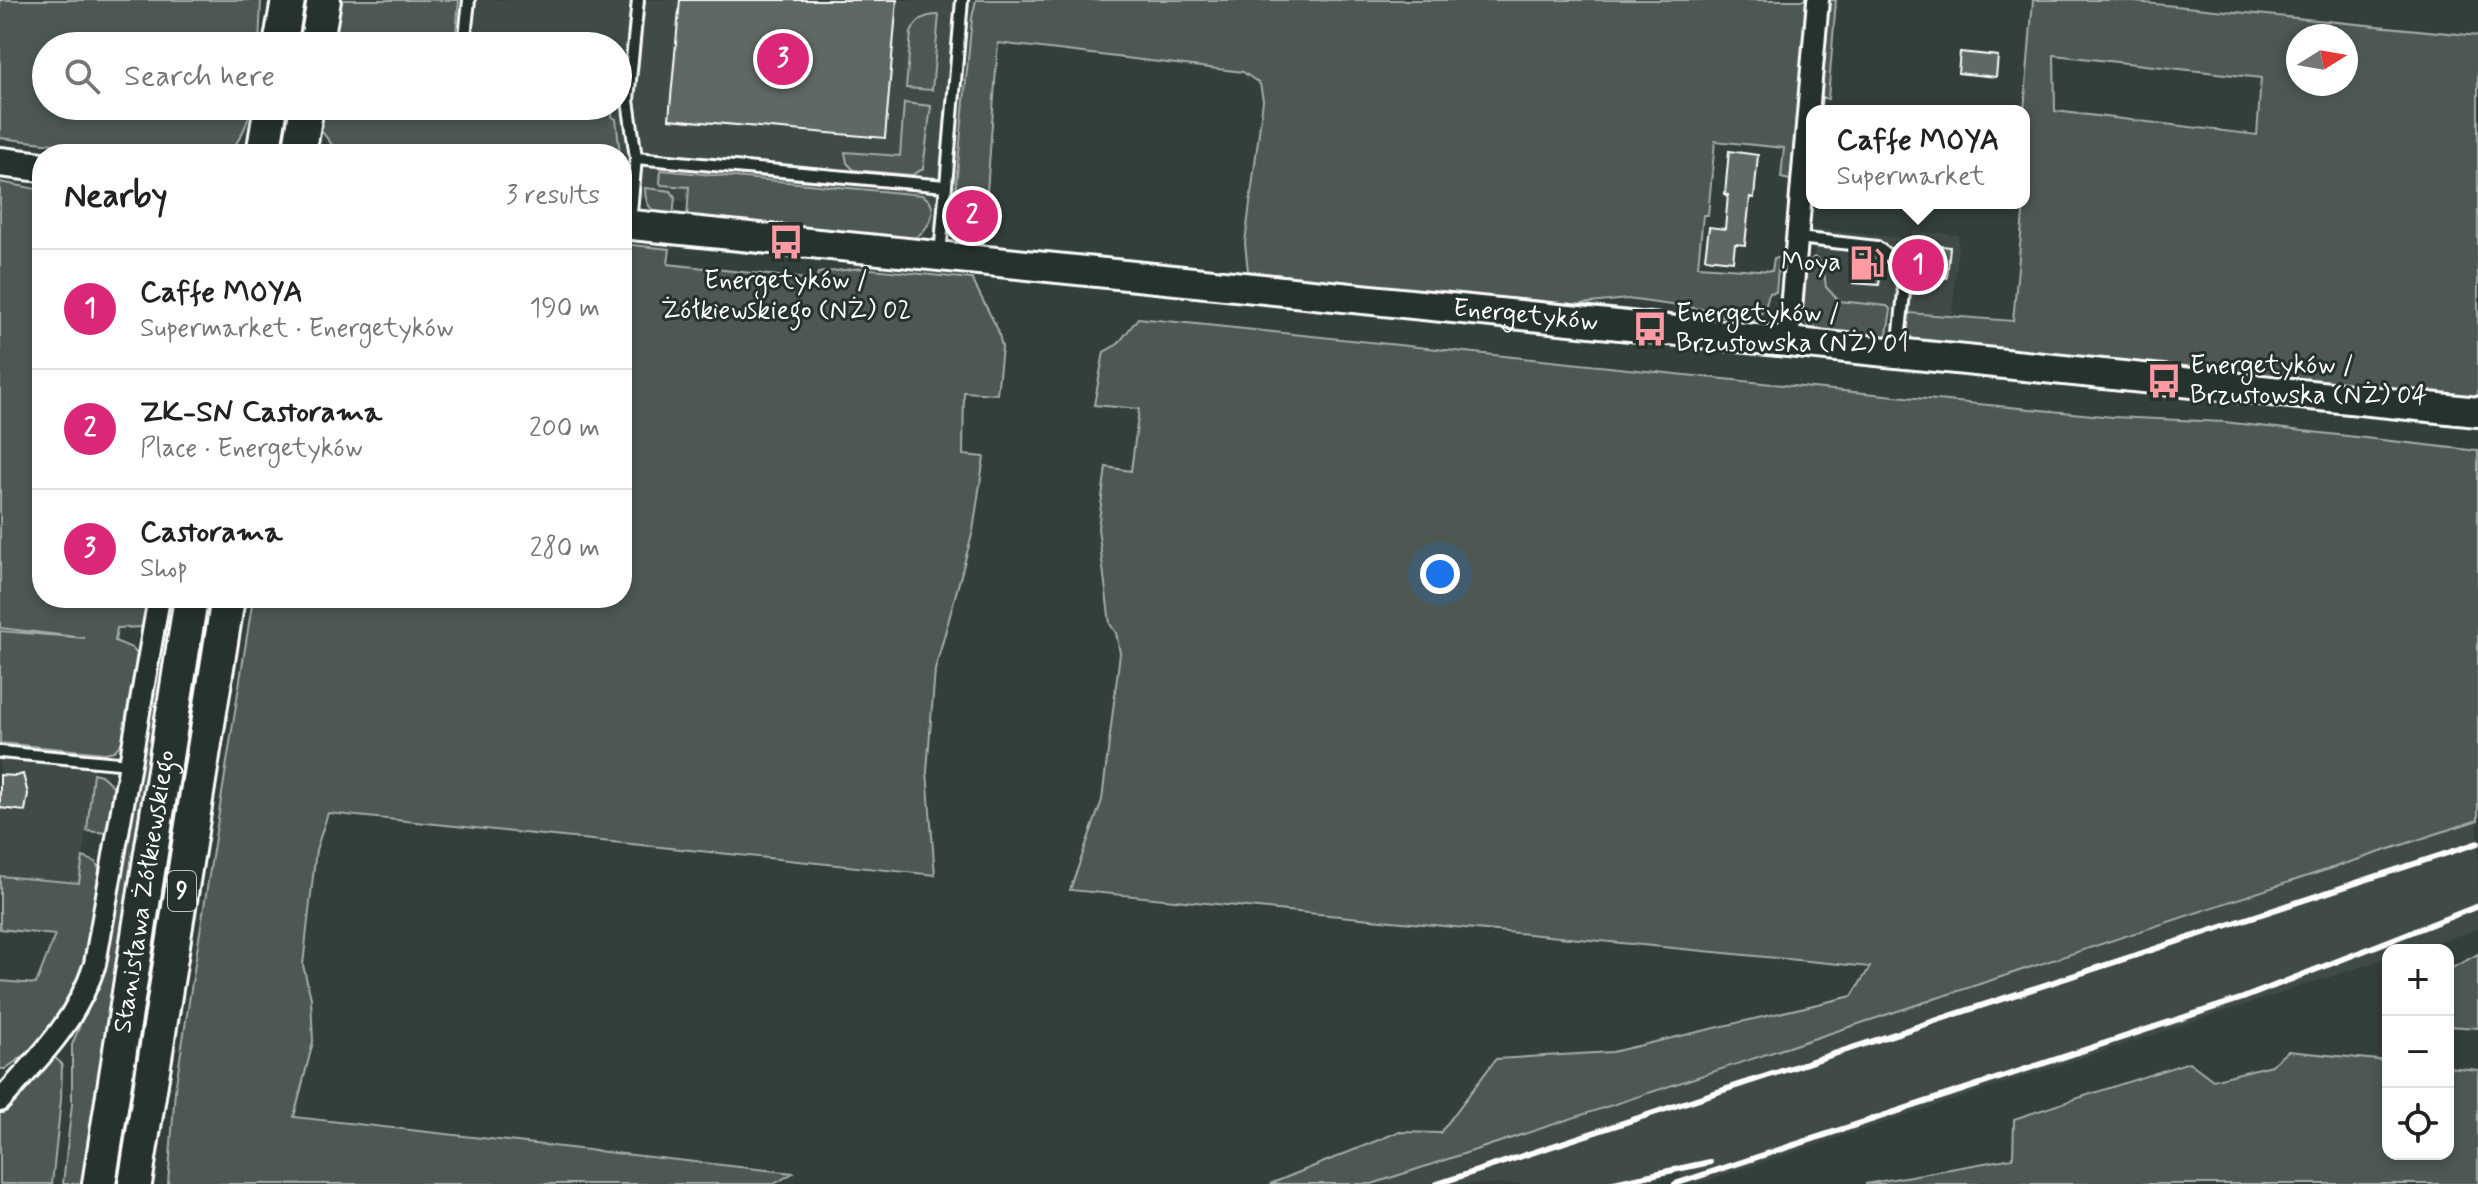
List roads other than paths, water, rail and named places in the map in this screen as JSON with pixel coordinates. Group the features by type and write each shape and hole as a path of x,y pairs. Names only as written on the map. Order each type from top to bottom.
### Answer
{"main road":[{"path":"282,32 288,0"},
{"path":"318,32 324,0"},
{"path":"265,144 269,120"},
{"path":"301,144 305,120"},
{"path":"0,162 32,166"},
{"name":"Energetyków","path":"632,226 2478,412"},
{"name":"Stanisława Żółkiewskiego","path":"99,1184 189,608"},
{"name":"Stanisława Żółkiewskiego","path":"135,1184 226,608"}],"street":[{"path":"1809,105 1818,0"},
{"path":"1788,343 1806,143"},
{"path":"0,1101 70,1020 89,983 101,939 157,608"}],"lane":[{"path":"466,32 469,0"},
{"path":"632,40 638,0"},
{"path":"940,257 962,0"},
{"path":"628,120 636,158 632,185"},
{"path":"636,158 945,186"},
{"path":"1798,238 1877,247 1894,260 1900,269 1904,292 1898,354"},
{"path":"0,752 129,764"}],"railway":[{"path":"1437,1184 2478,843"},
{"path":"1675,1184 2243,998 2478,906"},
{"path":"1609,1184 1710,1162"}],"place":[{"name":"Castorama","path":"783,59"},
{"name":"ZK-SN Castorama","path":"972,216"},
{"name":"Energetyków / Żółkiewskiego (NŻ) 02","path":"786,242"},
{"name":"Moya","path":"1867,263"},
{"name":"Caffe MOYA","path":"1918,265"},
{"name":"Energetyków / Brzustowska (NŻ) 01","path":"1650,329"},
{"name":"Energetyków / Brzustowska (NŻ) 04","path":"2164,381"}]}
